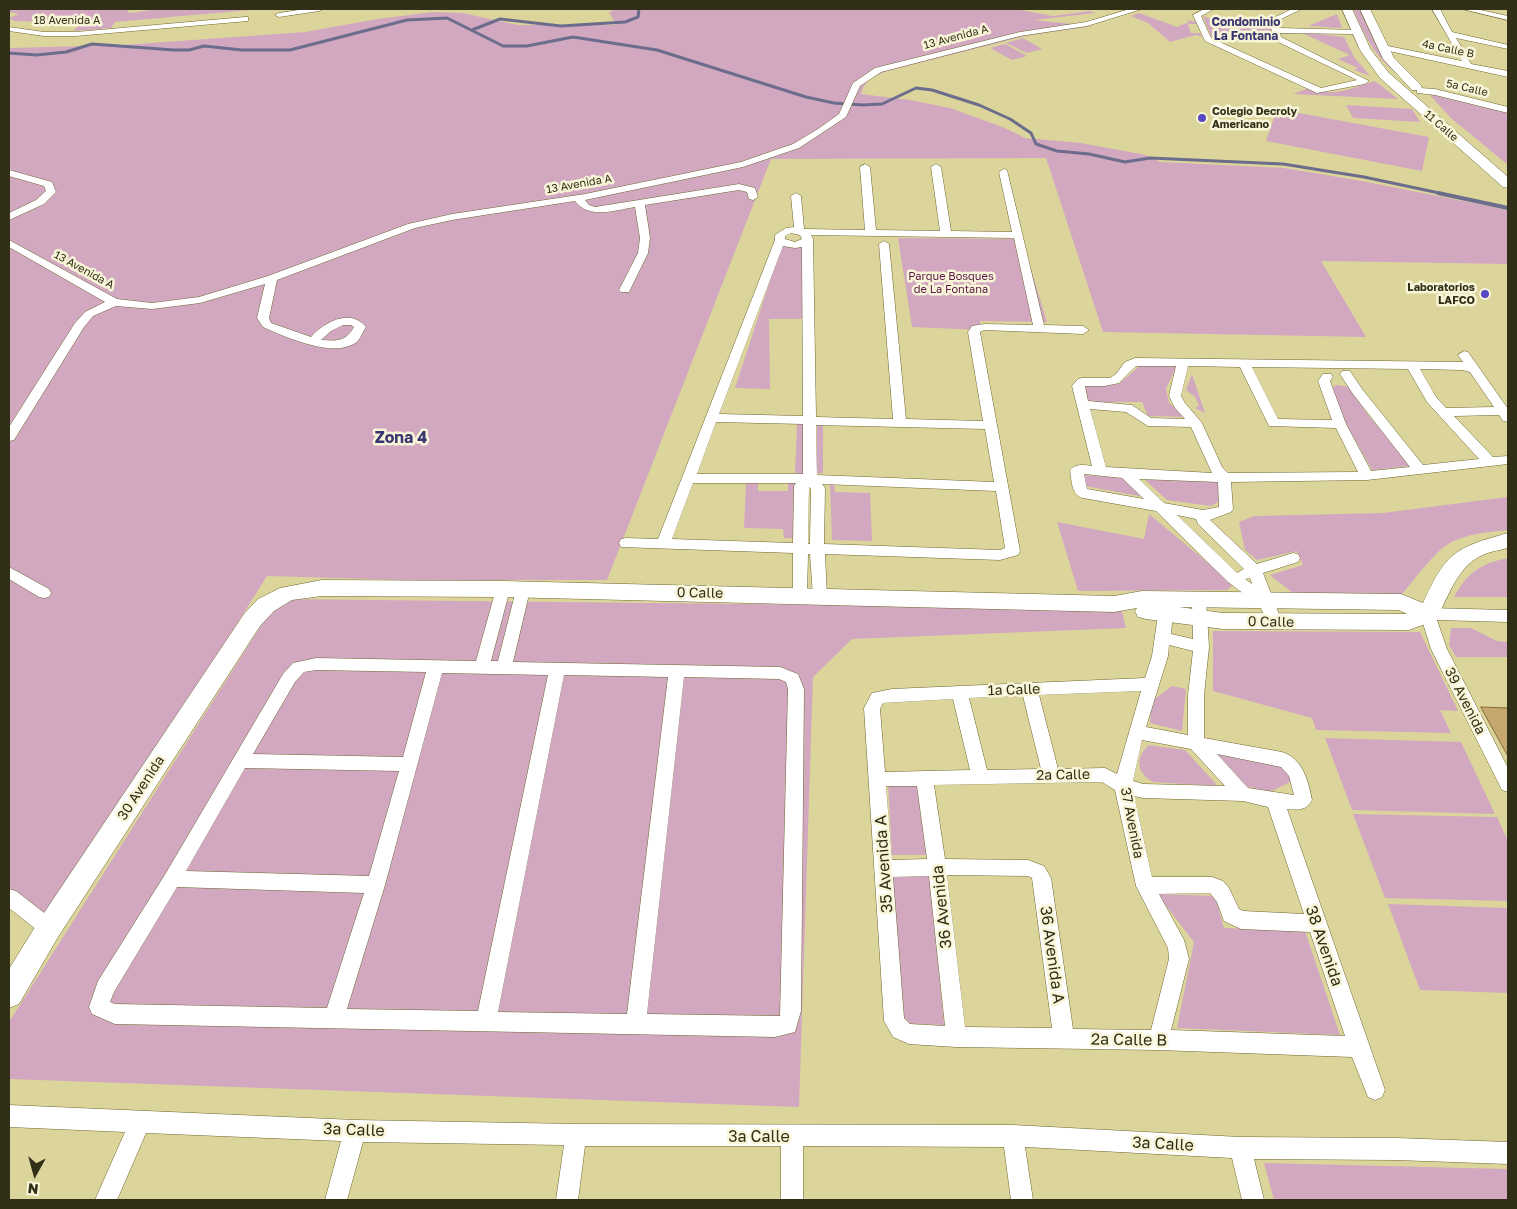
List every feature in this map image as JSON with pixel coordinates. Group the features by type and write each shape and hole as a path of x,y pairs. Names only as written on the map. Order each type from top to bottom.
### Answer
{"street":[{"path":"279,15 319,9"},
{"name":"13 Avenida A","path":"9,243 114,302 152,306 200,300 272,278 412,226 452,216 578,198 744,164 796,146 843,115 856,85 878,70 1020,34 1087,24 1138,9"},
{"path":"1210,9 1197,15 1208,39 1320,92 1365,80 1279,39 1274,20 1298,9"},
{"path":"1347,9 1357,53 1376,68 1420,91"},
{"path":"1365,9 1383,47 1397,69 1420,91"},
{"path":"1436,9 1468,65"},
{"path":"1466,9 1508,18"},
{"name":"18 Avenida A","path":"9,29 44,34 76,34 245,19"},
{"path":"1276,30 1353,35"},
{"path":"1449,34 1508,47"},
{"name":"4a Calle B","path":"1383,47 1508,74"},
{"name":"11 Calle","path":"1376,68 1393,85 1508,184"},
{"name":"11 Calle","path":"1420,91 1508,168"},
{"name":"5a Calle","path":"1420,91 1435,92 1508,110"},
{"path":"865,167 871,233"},
{"path":"936,167 946,234"},
{"path":"1004,172 1039,327"},
{"path":"9,173 49,184 51,192 40,202 9,217"},
{"path":"578,198 585,207 594,210 738,187 752,190 753,197"},
{"path":"796,196 795,212 803,234 810,421 810,479 818,488 817,549 810,596"},
{"path":"625,290 644,253 645,238 640,203"},
{"path":"663,544 789,216 795,212"},
{"path":"803,234 1019,235"},
{"path":"783,235 786,244 795,245 803,234"},
{"path":"884,244 900,423"},
{"path":"272,278 264,322 272,327 314,341"},
{"path":"9,437 79,325 89,314 114,302"},
{"path":"626,543 1000,555 1013,551 974,332 976,328 1039,327 1084,330"},
{"path":"1464,355 1506,415"},
{"path":"1183,362 1175,396 1179,406 1196,423 1216,469 1224,478 1226,509 1202,515 1089,494 1080,490 1077,471 1100,470 1126,474 1224,478 1367,476 1508,460"},
{"path":"1100,470 1078,386 1082,382 1118,379 1130,363 1301,363 1327,369 1360,365 1412,365 1463,366 1472,369"},
{"path":"1244,363 1274,423 1340,424"},
{"path":"1327,369 1338,379 1344,377 1345,373 1360,365"},
{"path":"1412,365 1431,399 1489,461"},
{"path":"1327,369 1324,381 1340,424 1367,476"},
{"path":"1345,373 1357,391 1420,470"},
{"path":"1082,405 1128,408 1134,410 1148,422 1196,423"},
{"path":"1442,412 1506,415"},
{"path":"711,418 990,425"},
{"path":"1126,474 1233,578 1266,602"},
{"path":"687,478 810,479 1001,486"},
{"path":"810,479 801,486 799,549 810,596"},
{"path":"1202,515 1203,521 1254,570 1274,622"},
{"path":"1428,614 1449,570 1475,550 1506,543"},
{"path":"1209,554 1228,546"},
{"path":"1233,578 1293,558"},
{"path":"9,572 44,593"},
{"name":"0 Calle","path":"287,593 322,588 513,589 1114,604 1143,611 1166,607 1200,610 1274,622 1409,622 1428,614"},
{"path":"482,667 491,636 513,589"},
{"path":"504,668 512,637 513,589"},
{"name":"30 Avenida","path":"9,994 49,928 252,620 266,605 287,593"},
{"name":"0 Calle","path":"1200,610 1266,602 1401,602 1428,614 1508,616"},
{"name":"37 Avenida","path":"1158,1040 1179,959 1177,946 1146,886 1123,786 1136,732 1160,656 1166,607"},
{"path":"1196,743 1196,695 1201,647 1200,610"},
{"name":"39 Avenida","path":"1428,614 1439,649 1508,785"},
{"path":"491,636 512,637"},
{"path":"1162,638 1201,647"},
{"path":"316,664 436,666 780,674 792,678 796,689 791,1011 788,1025 775,1027 115,1014 100,1007 105,988 172,879 289,678 299,667 316,664"},
{"path":"334,1018 376,885 436,666"},
{"path":"486,1022 557,669"},
{"path":"636,1024 676,671"},
{"name":"1a Calle","path":"878,698 892,695 1150,684"},
{"path":"1029,689 1051,776"},
{"path":"959,692 980,777"},
{"name":"35 Avenida A","path":"878,698 872,708 894,1021 900,1030"},
{"path":"1136,732 1196,743 1243,794"},
{"name":"2a Calle","path":"878,779 1105,775 1123,786 1143,791 1243,794 1275,801 1299,803 1302,800 1293,767 1289,761 1196,743"},
{"path":"240,761 410,764"},
{"name":"36 Avenida","path":"924,778 937,867 956,1037"},
{"name":"38 Avenida","path":"1275,801 1375,1090"},
{"path":"884,869 937,867"},
{"name":"36 Avenida A","path":"937,867 1028,868 1038,872 1042,878 1064,1039"},
{"path":"172,879 376,885"},
{"path":"1146,886 1212,885 1218,887 1224,894 1231,915 1241,920 1316,923"},
{"path":"9,897 49,928"},
{"name":"2a Calle B","path":"900,1030 909,1034 956,1037 1158,1040 1359,1047"},
{"name":"3a Calle","path":"9,1116 355,1131 792,1137 1013,1136 1240,1148 1396,1149 1508,1153"},
{"path":"106,1200 140,1122"},
{"path":"336,1200 355,1131"},
{"path":"567,1200 576,1135"},
{"path":"1013,1136 1022,1200"},
{"path":"792,1137 792,1200"},
{"path":"1240,1148 1253,1200"}],"green space":[{"path":"9,9 127,9 129,13 160,9 262,9 115,22 111,28 73,31 82,23 14,21 9,18 19,14 9,12"},
{"path":"617,9 1015,9 1053,16 1089,11 1096,13 1034,20 1093,26 1025,36 884,72 867,83 861,94 910,100 950,108 1005,128 1025,138 1081,143 1146,155 1160,162 1284,168 1362,181 1508,210 1508,264 1321,261 1366,337 1103,332 1046,158 771,159 607,580 406,580 267,576 48,924 9,893 9,48 123,45 305,32 377,19 433,12 462,13 518,25 616,25 609,12"},
{"path":"1353,9 1362,9 1387,59 1406,79 1396,73 1380,57 1368,40"},
{"path":"1139,13 1177,27 1189,22 1187,20 1197,22 1198,24 1188,24 1191,33 1200,33 1202,37 1196,35 1170,42 1148,23 1131,16"},
{"path":"1337,14 1342,28 1308,26"},
{"path":"1203,16 1221,23 1230,19 1261,28 1269,24 1272,31 1245,38 1230,31 1211,36"},
{"path":"1302,33 1344,37 1354,57 1370,76 1354,70 1358,68 1338,59 1350,55"},
{"path":"1023,38 1042,49 1027,53 1006,43"},
{"path":"1005,44 1027,56 1012,60 990,48"},
{"path":"1375,81 1398,99 1293,94 1309,88 1326,92 1342,91"},
{"path":"1426,91 1508,110 1508,165 1452,119"},
{"path":"1346,105 1412,109 1420,122 1353,118"},
{"path":"1277,109 1429,137 1422,171 1266,141"},
{"name":"Parque Bosques de La Fontana","path":"898,238 1022,239 1047,322 980,321 981,330 912,327"},
{"path":"782,244 802,245 803,319 769,319 770,389 735,388"},
{"path":"1143,363 1178,363 1166,389 1169,403 1187,417 1148,416 1142,402 1088,402 1083,383 1119,384"},
{"path":"1192,374 1205,413 1195,408 1199,406 1195,397 1186,390"},
{"path":"1337,385 1349,387 1368,415 1411,466 1372,470 1346,424 1331,388"},
{"path":"797,423 806,423 804,474 795,473"},
{"path":"817,423 823,423 823,473 816,473"},
{"path":"1083,475 1124,478 1144,497 1085,486"},
{"path":"1143,478 1215,481 1221,485 1221,500 1211,506 1167,500"},
{"path":"746,481 758,481 758,491 788,491 788,481 796,482 794,538 784,538 783,529 744,528"},
{"path":"830,483 834,483 835,492 870,493 872,541 832,540"},
{"path":"1508,497 1508,530 1475,534 1458,539 1444,547 1422,569 1402,594 1294,594 1270,575 1303,565 1297,551 1257,560 1245,550 1239,522 1254,516 1383,513"},
{"path":"1149,514 1226,578 1232,586 1227,590 1078,591 1057,522 1144,539"},
{"path":"1508,558 1508,597 1454,597 1464,581 1476,570 1490,563"},
{"path":"278,599 1121,608 1126,628 852,639 813,677 799,1107 9,1079 9,1022"},
{"path":"1451,628 1471,628 1497,641 1508,642 1508,657 1456,657 1449,645"},
{"path":"1213,631 1420,632 1458,711 1440,710 1451,733 1316,730 1312,718 1213,691"},
{"path":"1172,686 1186,689 1182,731 1150,723 1152,701"},
{"path":"1325,738 1461,742 1495,814 1352,810"},
{"path":"1149,745 1185,750 1216,784 1215,786 1153,782 1143,774 1139,765 1141,755"},
{"path":"1220,752 1282,765 1292,781 1270,792 1245,786 1214,756"},
{"path":"919,782 927,855 892,855 888,783"},
{"path":"1353,814 1497,817 1508,841 1508,901 1385,898"},
{"path":"890,872 929,872 944,1025 897,1023"},
{"path":"1157,894 1215,896 1224,928 1305,931 1340,1035 1177,1028 1194,942"},
{"path":"1388,904 1508,908 1508,993 1420,990"},
{"path":"1264,1163 1508,1169 1508,1200 1274,1200"}],"building":[{"path":"1481,707 1508,708 1508,756"}],"waterway":[{"path":"472,30 500,19 561,26 625,22 638,17 639,9"},
{"path":"9,53 36,55 66,52 92,44 174,50 189,50 204,46 242,50 290,50 407,20 447,18 503,46 527,46 573,37 657,50 806,97 834,103 882,104 916,88 932,90 979,105 1010,119 1031,133 1036,144 1057,151 1089,154 1125,162 1150,158 1283,164 1364,177 1444,194"},
{"path":"1438,193 1508,208"}],"place":[{"name":"Colegio Decroly Americano","path":"1202,118"},
{"name":"Laboratorios LAFCO","path":"1485,294"}],"district":[{"name":"Condominio La Fontana","path":"1246,29"},
{"name":"Zona 4","path":"401,438"}]}
